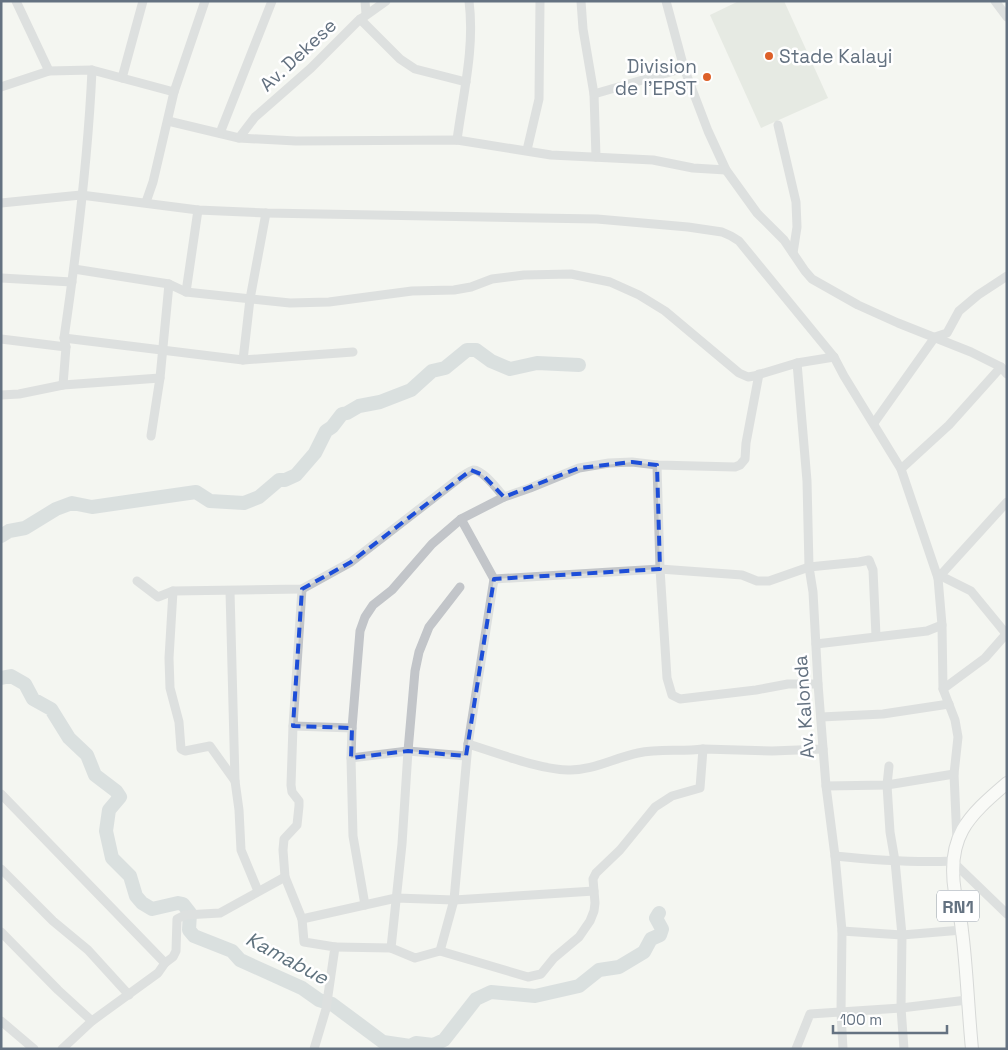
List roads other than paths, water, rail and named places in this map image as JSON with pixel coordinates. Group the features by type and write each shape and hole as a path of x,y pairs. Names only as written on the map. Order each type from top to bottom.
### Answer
{"highway":[{"name":"RN1","path":"972,1049 962,930 952,861 956,846 973,814 1007,783"}],"street":[{"path":"16,1 49,71"},
{"path":"122,78 143,1"},
{"path":"146,202 153,182 174,92 205,1"},
{"path":"220,133 272,1"},
{"path":"365,1 363,16 400,59 415,68 466,82"},
{"name":"Av. Dekese","path":"239,138 255,117 311,68 363,16 386,1"},
{"path":"457,140 468,71 470,37 469,1"},
{"path":"527,150 539,99 540,1"},
{"path":"581,1 582,29 594,94 596,157"},
{"path":"666,1 684,68 708,131 726,170 757,213 784,240 812,279 858,304 971,352 1004,371 901,469"},
{"path":"995,1 1007,16"},
{"path":"594,94 684,68"},
{"path":"63,384 65,342 89,130 92,70"},
{"path":"1,87 49,71 92,70 174,92"},
{"path":"168,121 239,138 296,141 457,140 551,155 653,160 693,168 726,170"},
{"path":"778,125 796,202 797,227 793,253"},
{"path":"1,203 81,195 198,210 597,219 722,232 739,241 834,357 874,423 901,469 940,577 943,689 955,720 958,737 954,774 955,818 958,840 956,846"},
{"path":"186,292 198,210"},
{"path":"243,360 250,299 266,213"},
{"path":"74,269 169,284 186,292 290,303 329,302 412,291 454,290 471,287 492,279 524,274 572,274 610,282 639,295 664,311 739,373 748,377 797,363 834,357"},
{"path":"874,423 935,338 947,333 959,311 978,295 1007,276"},
{"path":"1,278 72,282"},
{"path":"151,436 160,378 169,284"},
{"path":"1,339 65,342 243,360 353,352"},
{"name":"Av. Kalonda","path":"797,363 807,481 809,566 813,592 823,749 842,931 842,1049"},
{"path":"365,905 353,836 352,728 360,631 365,617 374,605 392,590 432,544 461,519 504,497 579,468 609,463 632,462 700,467 735,467 740,465 745,459 746,443 759,374"},
{"path":"1,395 19,394 63,384 160,378"},
{"path":"658,465 660,569 667,678 669,689 674,697 685,699 788,684 818,684"},
{"path":"138,581 158,597 174,591 302,590 350,562 471,470 478,471 483,475 504,497"},
{"path":"940,577 1007,502"},
{"path":"440,951 454,900 466,756 494,579 461,519"},
{"path":"494,579 660,569 742,575 756,582 769,581 809,566 870,560 873,570 876,636"},
{"path":"940,577 971,591 1006,634 986,658 943,689"},
{"path":"391,948 415,671 419,652 429,627 460,587"},
{"path":"302,590 292,726 292,792 300,806 297,825 284,839 283,850 285,877 302,919 304,942 335,947 391,948 415,958 440,951 528,977 541,974 554,958 579,937 590,921 595,903 593,879 596,873 620,850 655,807 672,796 700,788 703,748"},
{"path":"174,591 169,658 170,688 179,722 182,748 185,751 210,746 234,781"},
{"path":"230,591 234,781 242,850 258,891"},
{"path":"816,644 927,631 942,625"},
{"path":"821,717 883,714 949,704"},
{"path":"292,726 352,728"},
{"path":"468,744 552,769 567,770 582,770 638,753 660,749 692,750 703,748 772,751 823,749"},
{"path":"352,758 408,751 466,756"},
{"path":"889,766 887,786 890,832 895,861 902,935 901,1008 904,1049"},
{"path":"826,786 887,786 954,774"},
{"path":"1,794 165,963"},
{"path":"835,856 895,861 952,861 1007,914"},
{"path":"1,868 53,921 88,950 129,996"},
{"path":"62,1049 92,1022 129,996 158,972 173,957 176,951 177,919 185,915 220,912 285,877"},
{"path":"302,919 396,898 454,900 594,891"},
{"path":"842,931 902,935 962,930"},
{"path":"1,932 92,1022"},
{"path":"314,1049 326,1009 335,947"},
{"path":"796,1049 810,1014 901,1008 967,1000"},
{"path":"1,1021 34,1049"}],"waterway":[{"path":"1,536 9,531 25,528 56,509 72,503 92,507 196,492 210,501 244,503 259,497 279,480 285,480 296,475 315,453 326,431 332,427 342,414 359,406 380,402 411,390 432,371 445,368 467,350 476,350 491,361 510,369 537,363 579,365"},
{"name":"Kamabue","path":"1,678 11,676 25,684 33,699 51,709 69,738 87,755 95,775 116,791 120,797 109,810 106,831 112,858 130,876 136,896 142,903 152,909 178,903 183,904 190,913 189,930 194,936 232,951 240,960 302,988 319,1000 332,1004 383,1042 410,1046 416,1043 433,1045 444,1040 476,999 491,992 535,996 579,986 599,970 619,967 644,952 651,939 660,935 662,929 656,918 659,913"}],"place":[{"name":"Stade Kalayi","path":"769,56"},
{"name":"Division de l'EPST","path":"707,77"}]}
